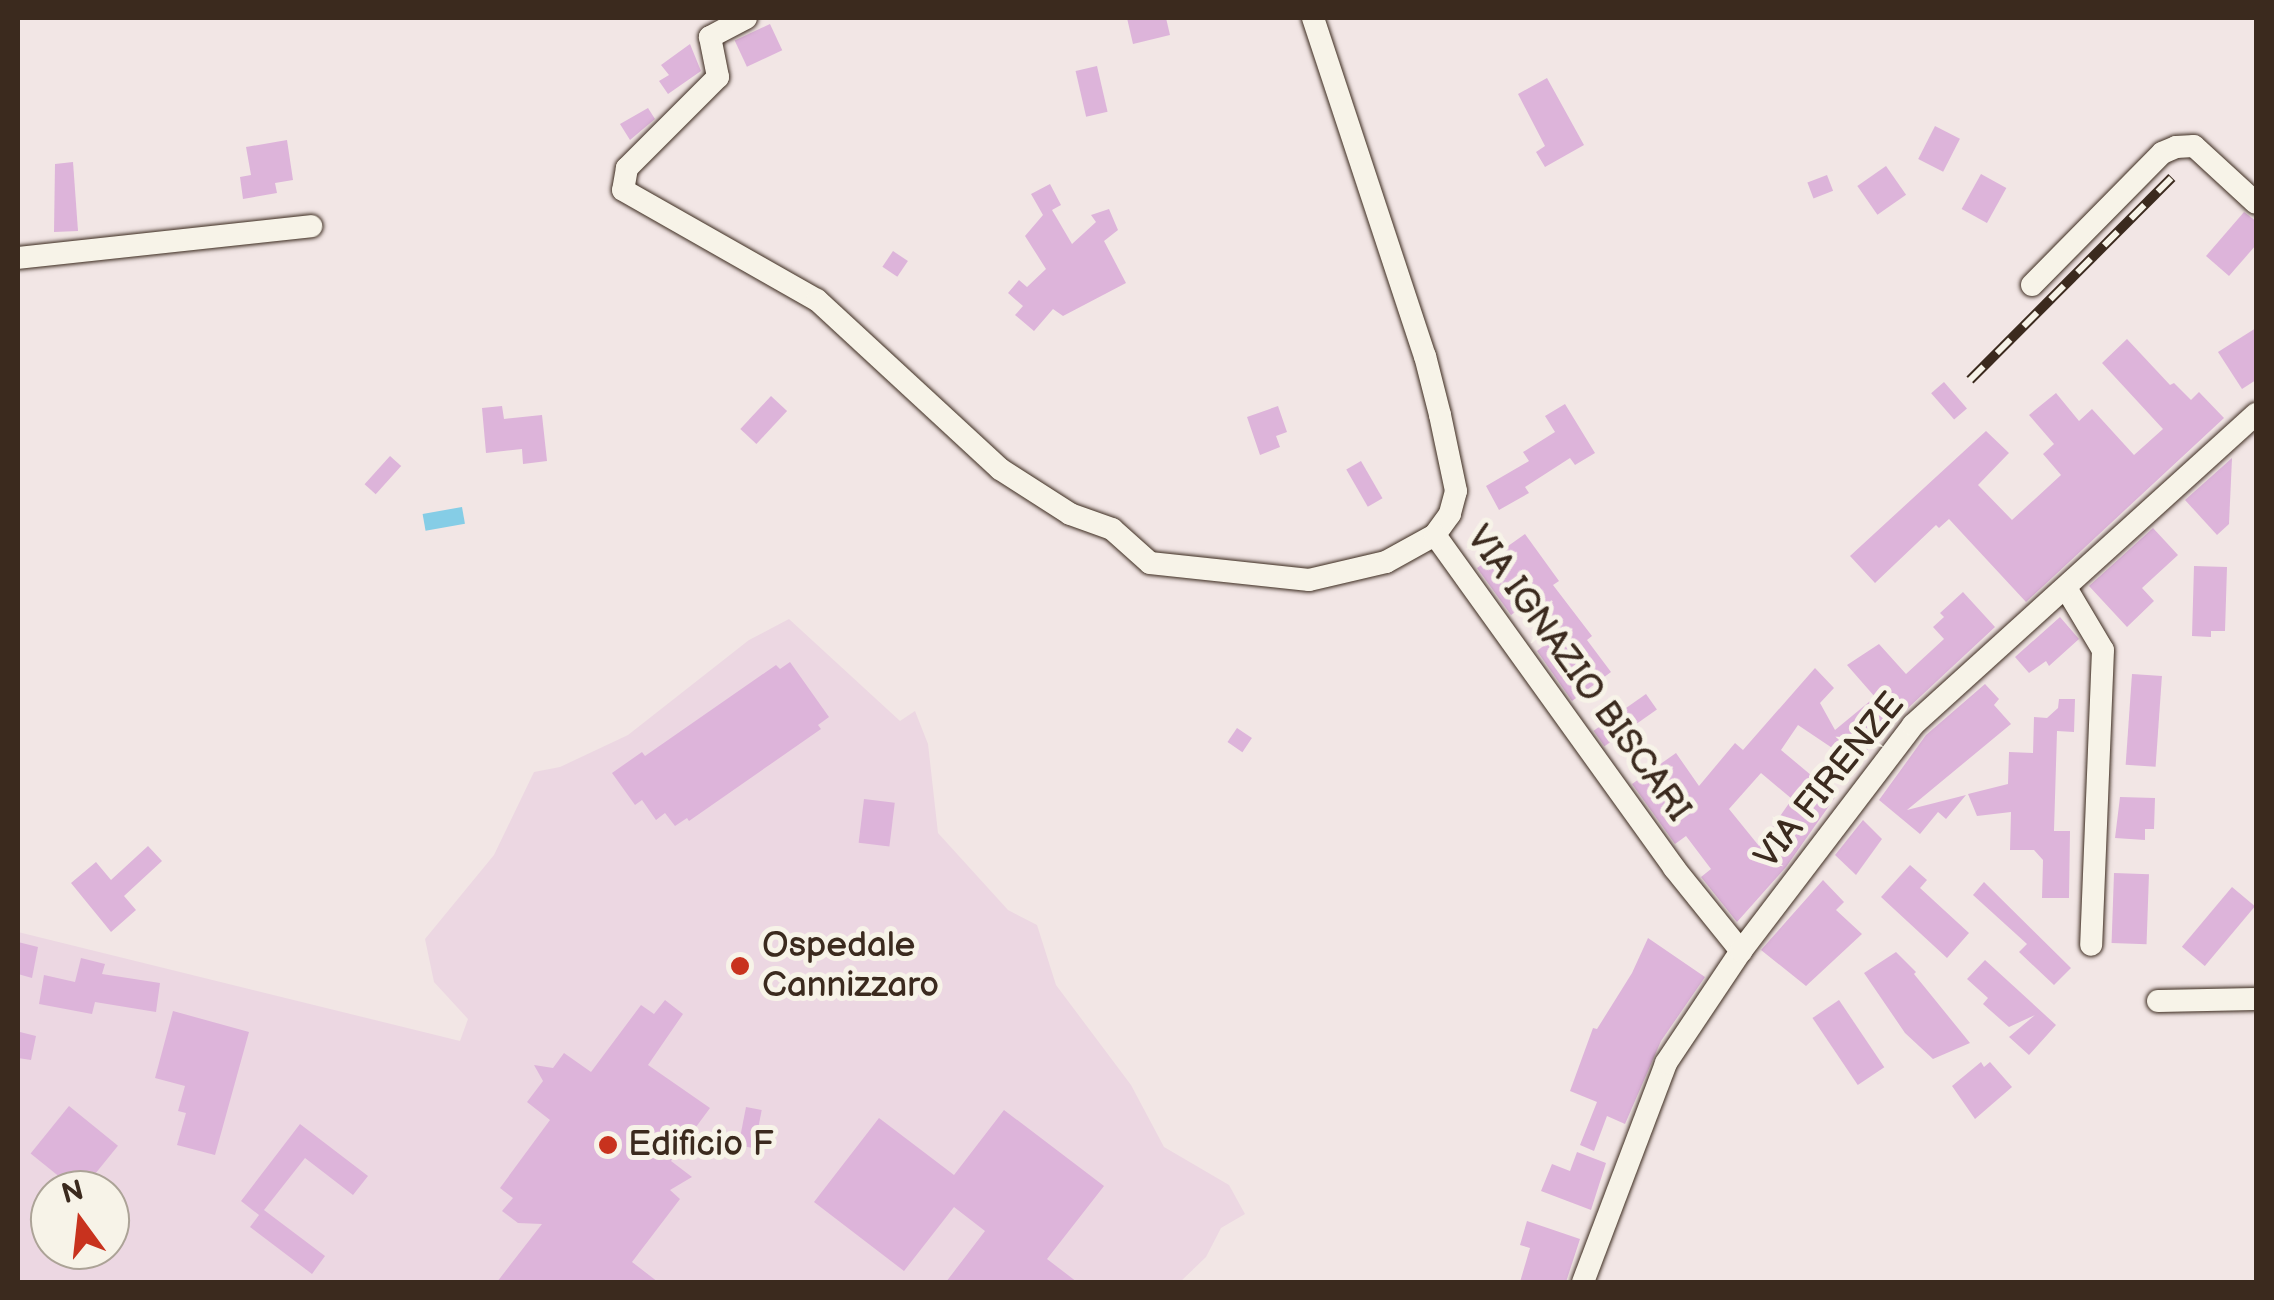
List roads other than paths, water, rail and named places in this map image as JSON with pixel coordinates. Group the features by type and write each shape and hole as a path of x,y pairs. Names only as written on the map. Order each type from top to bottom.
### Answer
{"street":[{"path":"746,18 710,37 718,77 627,168 623,190 818,300 1000,469 1070,514 1112,530 1150,564 1308,580 1386,562 1435,534"},
{"name":"VIA IGNAZIO BISCARI","path":"1314,18 1425,356 1440,415 1456,491 1450,514 1435,534 1663,852 1740,951"},
{"path":"2032,285 2162,153 2194,146 2256,203"},
{"path":"18,258 311,226"},
{"name":"VIA FIRENZE","path":"1583,1282 1666,1063 1740,951 1914,725 2256,414"},
{"path":"2066,588 2103,650 2091,945"},
{"path":"2158,1001 2256,1000"}],"water":[{"path":"462,507 465,524 426,531 423,514"}],"railway":[{"path":"1970,380 2172,177"}],"place":[{"name":"Ospedale Cannizzaro","path":"740,966"},
{"name":"Edificio F","path":"608,1145"}]}
